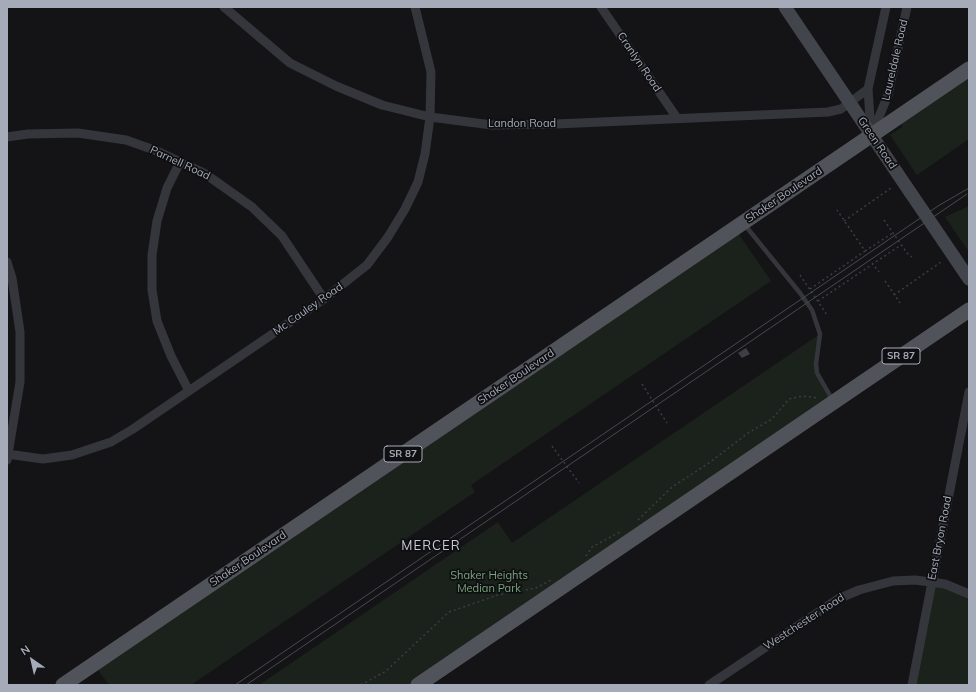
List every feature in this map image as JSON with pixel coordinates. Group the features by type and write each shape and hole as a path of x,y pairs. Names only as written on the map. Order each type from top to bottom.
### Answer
{"main road":[{"name":"Green Road","path":"785,7 969,279"},
{"name":"Shaker Boulevard","path":"63,685 969,69"},
{"name":"SR 87","path":"418,685 828,399 969,310"}],"street":[{"name":"Landon Road","path":"224,7 290,63 336,86 382,105 430,117 492,125 556,124 834,111 849,103"},
{"name":"Mc Cauley Road","path":"7,456 42,459 72,455 111,442 324,299 367,265 388,237 405,209 418,182 424,154 430,117 431,72 415,7"},
{"name":"Cranlyn Road","path":"601,7 677,118"},
{"name":"Laureldale Road","path":"872,136 868,89 886,7"},
{"name":"Laureldale Road","path":"872,136 888,95 907,7"},
{"name":"Laureldale Road","path":"849,103 868,89"},
{"name":"Parnell Road","path":"7,137 28,134 78,133 126,140 204,172 252,207 282,236 324,299"},
{"path":"180,162 167,188 157,221 152,255 152,290 157,320 171,356 189,391"},
{"path":"7,262 12,278 20,332 20,382 7,456"},
{"name":"East Bryon Road","path":"912,685 969,392"},
{"name":"Westchester Road","path":"709,685 834,602 869,586 893,581 932,582 955,587 969,594"}],"lane":[{"path":"743,223 812,310 820,334 816,364 817,373 828,399"}],"path":[{"path":"844,221 891,188"},
{"path":"837,210 865,252"},
{"path":"884,220 907,253 912,257"},
{"path":"810,289 893,233"},
{"path":"818,301 872,263 901,245"},
{"path":"894,295 941,262"},
{"path":"872,263 879,272"},
{"path":"800,276 827,315"},
{"path":"885,281 900,303"},
{"path":"642,384 667,423"},
{"path":"637,521 672,487 709,463 748,433 772,419 789,399 795,397 828,399"},
{"path":"552,446 579,483"},
{"path":"583,561 592,547 622,531"},
{"path":"362,685 386,671 449,612 498,595 536,588 556,576"}],"green space":[{"path":"969,69 969,139 917,175 890,135 902,127 901,116"},
{"path":"969,206 969,252 945,217"},
{"path":"738,233 771,281 471,485 475,492 191,685 109,685 97,669"},
{"name":"Shaker Heights Median Park","path":"820,334 817,368 834,402 417,685 259,685 498,522 512,543"},
{"path":"932,582 969,594 969,685 912,685"}],"building":[{"path":"746,348 750,354 742,358 738,353"}],"tram line":[{"path":"235,685 938,206 969,188"},
{"path":"246,685 967,194"}],"district":[{"name":"MERCER","path":"431,546"}]}
